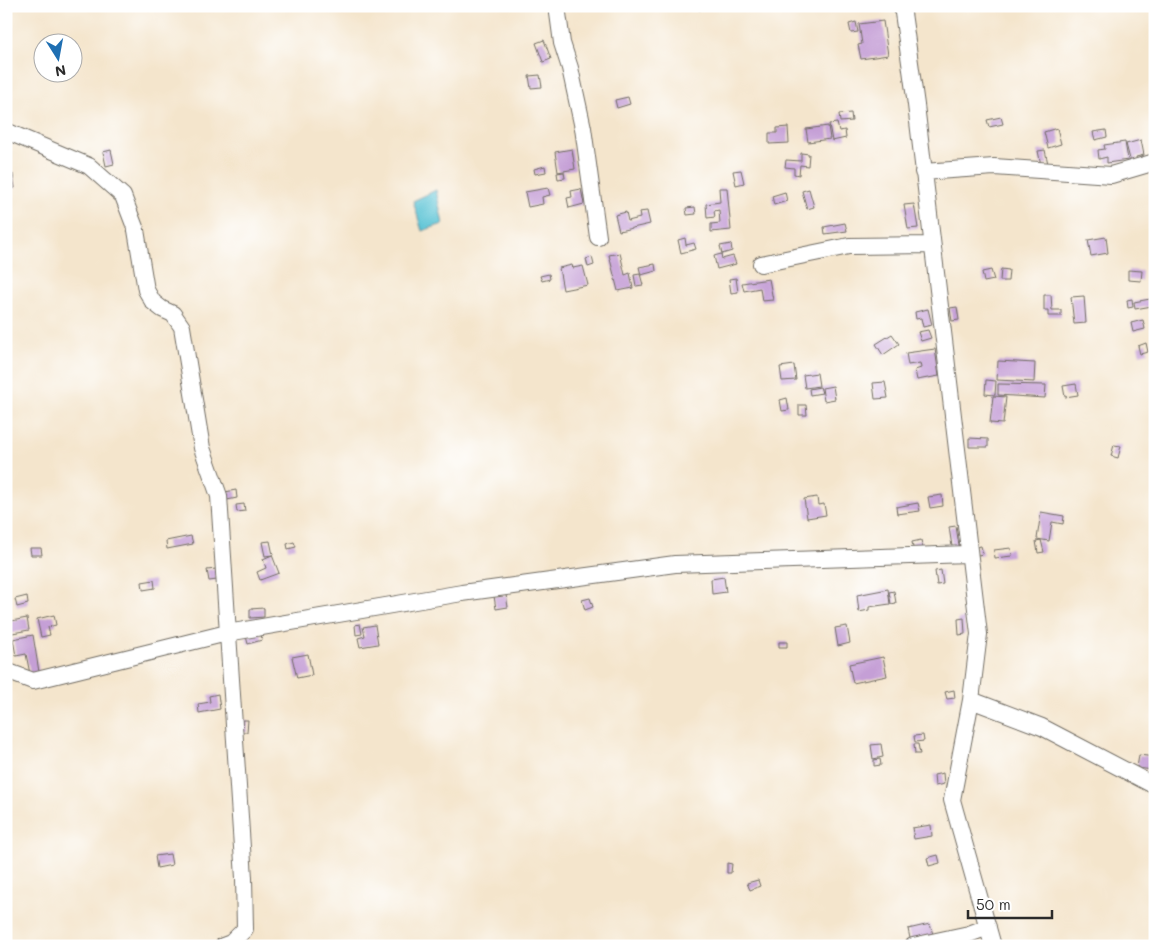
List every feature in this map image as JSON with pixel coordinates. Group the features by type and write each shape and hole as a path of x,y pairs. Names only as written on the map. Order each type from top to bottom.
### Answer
{"street":[{"path":"557,6 562,43 583,128 598,237"},
{"path":"902,6 979,634 971,700 952,800 993,946"},
{"path":"6,131 89,166 123,196 136,230 146,290 153,302 173,314 182,327 202,448 219,496 244,878 245,929 231,943 223,946"},
{"path":"923,172 994,167 1111,175 1155,162"},
{"path":"761,264 849,246 932,245"},
{"path":"6,672 33,681 227,633 462,593 675,564 968,554"},
{"path":"971,700 1042,727 1155,786"},
{"path":"913,946 968,934 988,927"}],"water":[{"path":"436,190 443,224 422,231 413,201"}],"building":[{"path":"698,6 712,6 712,7 699,10"},
{"path":"883,21 888,55 861,59 858,45 862,44 859,24"},
{"path":"856,22 858,32 851,33 849,24"},
{"path":"544,40 551,59 543,62 536,43"},
{"path":"540,75 542,87 531,88 529,76"},
{"path":"628,97 630,104 617,108 615,100"},
{"path":"851,113 852,121 840,122 839,114"},
{"path":"1001,117 1003,124 989,127 987,120"},
{"path":"837,123 839,131 845,130 846,138 832,141 829,124"},
{"path":"828,126 830,139 808,142 806,129"},
{"path":"788,127 789,143 769,144 769,133 777,133 777,128"},
{"path":"1057,128 1061,144 1048,148 1044,132"},
{"path":"1106,130 1107,137 1095,140 1093,132"},
{"path":"1141,140 1144,155 1136,157 1137,162 1131,163 1126,144"},
{"path":"1125,142 1128,160 1107,163 1107,157 1099,159 1098,150 1105,149 1104,145"},
{"path":"572,149 575,169 558,172 555,152"},
{"path":"111,150 114,164 106,166 103,152"},
{"path":"1045,150 1048,164 1041,165 1038,151"},
{"path":"801,153 809,154 808,166 800,165 799,175 794,174 794,168 785,167 786,160 801,161"},
{"path":"545,166 546,172 535,174 534,169"},
{"path":"741,170 744,183 736,185 733,171"},
{"path":"564,172 565,178 558,179 557,173"},
{"path":"13,174 15,188 6,189 6,175"},
{"path":"548,188 550,195 542,197 543,204 528,207 525,192"},
{"path":"719,188 727,188 731,230 711,232 711,224 720,223 719,210 714,211 715,217 707,218 706,204 720,202"},
{"path":"581,189 584,204 569,208 567,198 572,197 571,191"},
{"path":"809,189 814,207 807,209 802,191"},
{"path":"785,192 787,201 774,205 772,196"},
{"path":"914,204 918,228 908,229 904,205"},
{"path":"695,207 696,214 687,215 686,208"},
{"path":"647,211 650,224 619,231 615,215 626,212 628,221 640,218 639,212"},
{"path":"845,223 847,231 825,234 824,227"},
{"path":"1106,237 1108,253 1091,256 1088,240"},
{"path":"685,238 686,245 694,243 696,249 681,253 678,240"},
{"path":"731,244 732,251 722,254 720,246"},
{"path":"620,253 625,275 630,273 633,288 618,291 609,255"},
{"path":"721,254 722,259 733,256 736,264 717,269 714,256"},
{"path":"592,257 594,265 588,267 586,259"},
{"path":"655,264 656,271 641,275 639,267"},
{"path":"572,265 573,268 583,266 588,285 563,290 559,268"},
{"path":"1001,269 1009,270 1008,281 1000,281"},
{"path":"991,270 994,280 984,282 982,272"},
{"path":"1128,270 1142,271 1141,281 1128,280"},
{"path":"549,274 550,279 542,281 540,276"},
{"path":"640,274 643,285 636,286 634,275"},
{"path":"736,278 738,292 731,293 729,279"},
{"path":"769,279 773,300 762,301 760,288 744,291 742,283"},
{"path":"1044,295 1051,295 1052,310 1061,310 1061,316 1048,316 1048,310 1044,310"},
{"path":"1084,296 1086,323 1074,324 1071,297"},
{"path":"1132,299 1133,307 1128,308 1127,300"},
{"path":"1150,299 1152,306 1135,309 1134,302"},
{"path":"957,307 959,320 952,321 950,308"},
{"path":"928,309 932,325 923,327 921,318 916,319 915,312"},
{"path":"1143,320 1145,329 1133,332 1131,323"},
{"path":"928,330 931,338 921,341 918,332"},
{"path":"892,334 899,344 883,355 876,344"},
{"path":"1146,343 1148,352 1140,354 1138,346"},
{"path":"935,349 939,376 917,380 915,370 921,368 920,363 908,365 906,353"},
{"path":"998,361 1035,363 1034,382 997,380"},
{"path":"794,365 796,380 782,381 780,367"},
{"path":"817,373 819,386 805,388 803,375"},
{"path":"986,380 996,381 995,395 985,394"},
{"path":"885,382 888,398 875,399 873,383"},
{"path":"998,384 1046,385 1045,398 998,395"},
{"path":"1076,384 1078,395 1065,397 1063,386"},
{"path":"833,386 835,399 824,401 822,388"},
{"path":"820,387 822,393 810,395 809,389"},
{"path":"993,396 1006,397 1003,424 990,423"},
{"path":"787,398 789,410 782,411 780,400"},
{"path":"799,405 806,405 807,415 799,415"},
{"path":"969,438 988,439 988,447 969,447"},
{"path":"1114,445 1121,446 1118,458 1111,456"},
{"path":"236,490 237,498 227,500 225,492"},
{"path":"942,495 943,506 930,508 928,497"},
{"path":"817,497 818,505 824,504 826,515 807,518 804,499"},
{"path":"918,503 920,511 897,514 896,507"},
{"path":"244,504 245,511 237,512 236,505"},
{"path":"1041,512 1064,516 1063,524 1052,522 1049,541 1037,539"},
{"path":"956,526 960,552 953,553 949,527"},
{"path":"191,536 193,544 167,549 166,541"},
{"path":"921,540 923,549 914,553 912,542"},
{"path":"1041,540 1044,552 1038,553 1036,541"},
{"path":"270,541 273,555 265,556 262,542"},
{"path":"294,542 296,547 288,549 287,544"},
{"path":"981,546 983,554 978,555 976,547"},
{"path":"30,548 41,548 42,555 31,555"},
{"path":"1011,548 1012,556 995,558 994,550"},
{"path":"272,555 279,573 260,580 257,572 266,568 263,559"},
{"path":"216,569 217,580 209,581 207,570"},
{"path":"941,570 943,584 937,585 935,571"},
{"path":"724,577 726,592 712,594 711,579"},
{"path":"154,580 155,588 143,590 142,582"},
{"path":"888,589 890,604 869,607 869,610 859,612 857,595"},
{"path":"894,591 896,603 891,604 889,592"},
{"path":"506,595 508,607 496,609 494,596"},
{"path":"27,596 28,604 17,607 15,599"},
{"path":"590,598 593,607 585,610 582,600"},
{"path":"264,608 264,617 250,618 250,609"},
{"path":"54,615 56,625 48,627 50,635 41,637 37,619"},
{"path":"27,618 29,630 7,634 6,622"},
{"path":"964,618 965,634 959,635 958,619"},
{"path":"360,624 362,634 356,635 355,625"},
{"path":"375,625 378,644 360,647 358,638 365,636 363,627"},
{"path":"847,626 850,643 838,646 835,628"},
{"path":"261,633 262,640 248,644 246,636"},
{"path":"33,635 39,672 30,674 26,654 16,656 13,639"},
{"path":"779,642 787,642 787,647 779,647"},
{"path":"308,654 312,675 297,678 292,657"},
{"path":"883,657 887,676 853,683 849,664"},
{"path":"954,690 955,698 947,699 945,692"},
{"path":"218,694 220,709 199,713 198,704 210,702 209,696"},
{"path":"239,720 248,720 247,732 238,732"},
{"path":"923,735 924,741 915,742 914,736"},
{"path":"881,744 883,757 873,759 871,745"},
{"path":"914,744 918,744 920,754 915,754"},
{"path":"1139,755 1155,757 1153,770 1137,768"},
{"path":"880,759 881,765 874,766 874,760"},
{"path":"943,773 944,784 935,786 934,775"},
{"path":"931,825 932,836 914,839 912,828"},
{"path":"170,854 172,865 157,868 155,856"},
{"path":"938,855 940,863 929,866 927,858"},
{"path":"727,863 732,864 731,873 727,873"},
{"path":"758,880 760,886 750,890 747,883"},
{"path":"930,924 934,938 911,943 908,929"}]}
